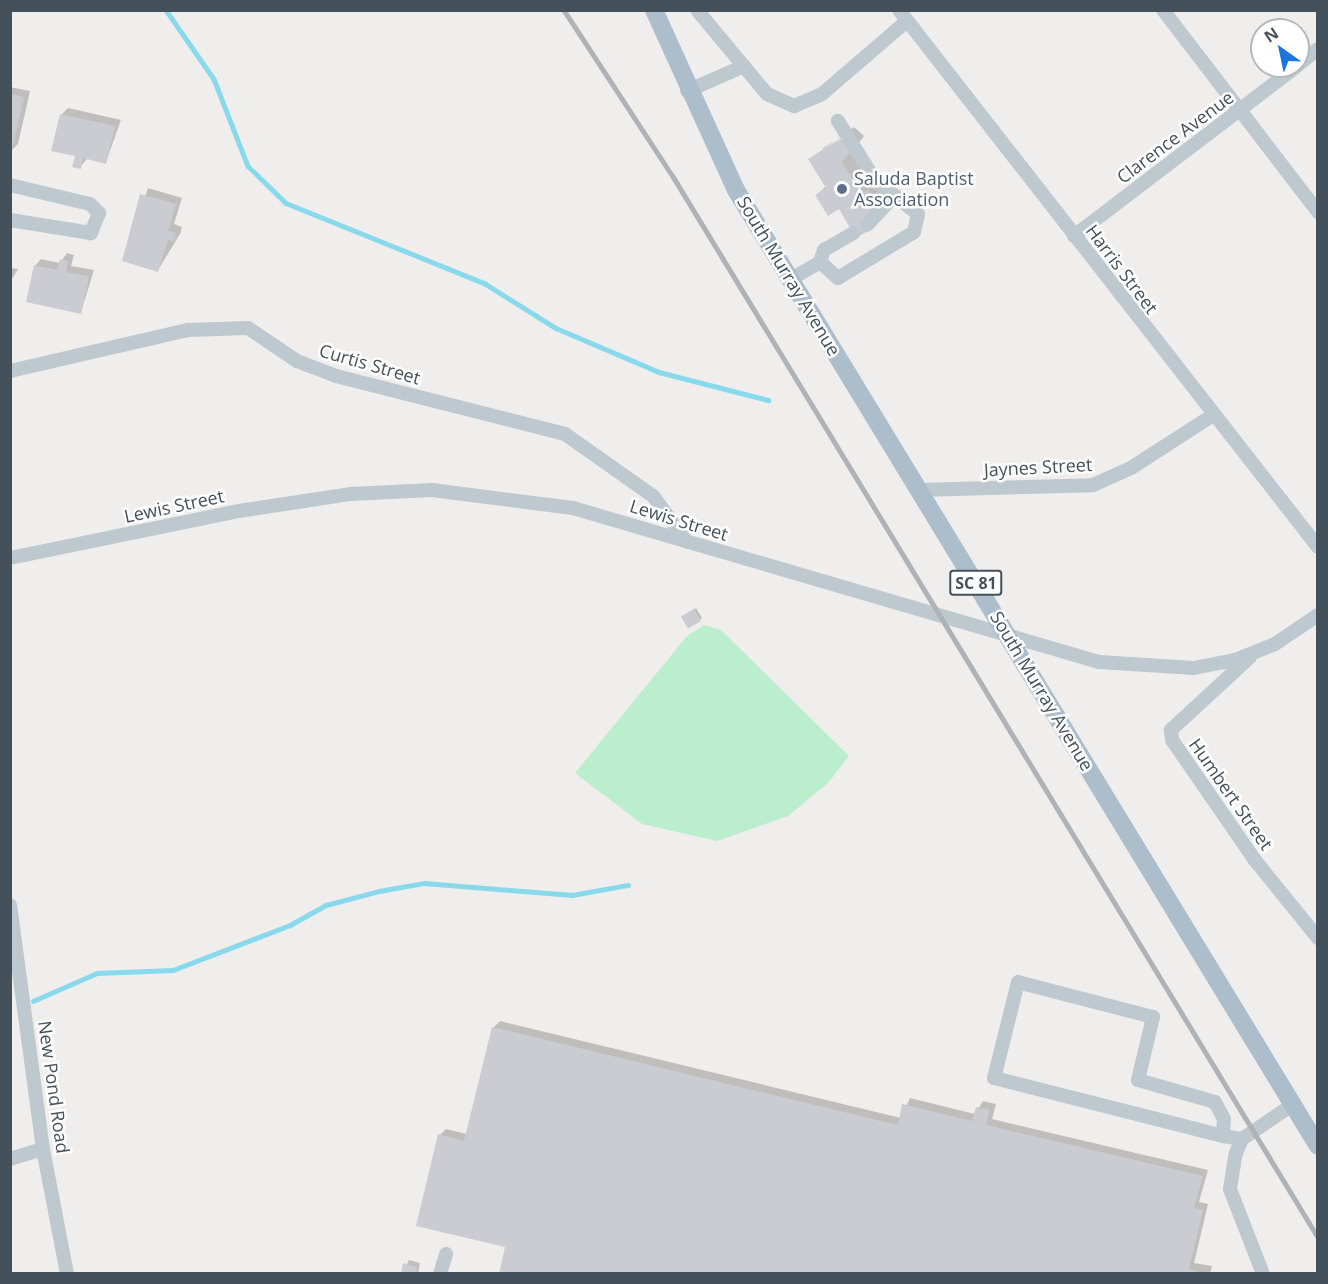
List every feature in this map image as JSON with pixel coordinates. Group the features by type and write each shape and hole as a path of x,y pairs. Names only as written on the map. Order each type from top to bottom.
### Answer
{"main road":[{"name":"South Murray Avenue","path":"654,10 687,91 736,190 1317,1146"}],"street":[{"path":"697,10 744,66 782,105 810,102 903,16"},
{"path":"1163,10 1317,212"},
{"name":"Harris Street","path":"903,16 1317,547"},
{"path":"687,91 744,66"},
{"name":"Clarence Avenue","path":"1074,236 1282,78"},
{"path":"820,262 838,278 914,232 918,214 893,197 875,180 838,121"},
{"path":"10,186 90,204 99,213 91,234 10,220"},
{"path":"867,225 893,197"},
{"path":"791,279 820,262 824,250 853,233"},
{"name":"Curtis Street","path":"10,371 188,330 248,328 297,361 336,376 565,434 653,496 687,542"},
{"name":"Jaynes Street","path":"919,490 1093,485 1131,468 1213,415"},
{"name":"Lewis Street","path":"10,558 239,511 350,494 432,490 534,500 687,542 1011,640 1146,667 1194,668 1256,652 1317,615"},
{"name":"Humbert Street","path":"1256,652 1171,730 1172,740 1317,938"},
{"name":"New Pond Road","path":"10,905 44,1149 67,1274"},
{"path":"1223,1136 1224,1119 1215,1102 1138,1080 1153,1017 1018,982 994,1078 1223,1136 1242,1139"},
{"path":"1263,1274 1230,1189 1242,1139 1292,1105"},
{"path":"10,1159 44,1149"},
{"path":"440,1274 446,1254"}],"green space":[{"path":"704,625 721,630 849,756 828,783 788,816 717,841 642,824 575,773 687,636"}],"building":[{"path":"10,94 24,97 11,154 10,154"},
{"path":"60,114 115,126 106,164 83,158 81,169 72,167 75,156 51,151"},
{"name":"Saluda Baptist Association","path":"840,139 852,150 842,162 862,194 868,190 881,209 870,230 856,238 839,209 828,216 815,195 826,188 808,159"},
{"path":"140,194 176,204 168,231 176,233 174,242 168,240 158,272 122,261"},
{"path":"60,259 68,261 66,272 89,276 81,314 26,302 34,265 57,270"},
{"path":"694,609 701,621 688,629 681,616"},
{"path":"492,1027 898,1125 902,1104 972,1121 976,1107 990,1110 986,1125 1203,1176 1194,1208 1203,1210 1189,1269 1207,1274 499,1274 505,1247 416,1226 438,1134 464,1141"},
{"path":"403,1263 417,1267 416,1274 401,1274"}],"waterway":[{"path":"166,10 214,79 248,166 286,203 484,283 556,328 659,372 768,400"},
{"path":"33,1001 97,973 173,970 290,925 326,905 379,891 424,883 572,895 628,885"}],"railway":[{"path":"564,10 674,178 1318,1237"}],"place":[{"name":"Saluda Baptist Association","path":"842,189"}]}
